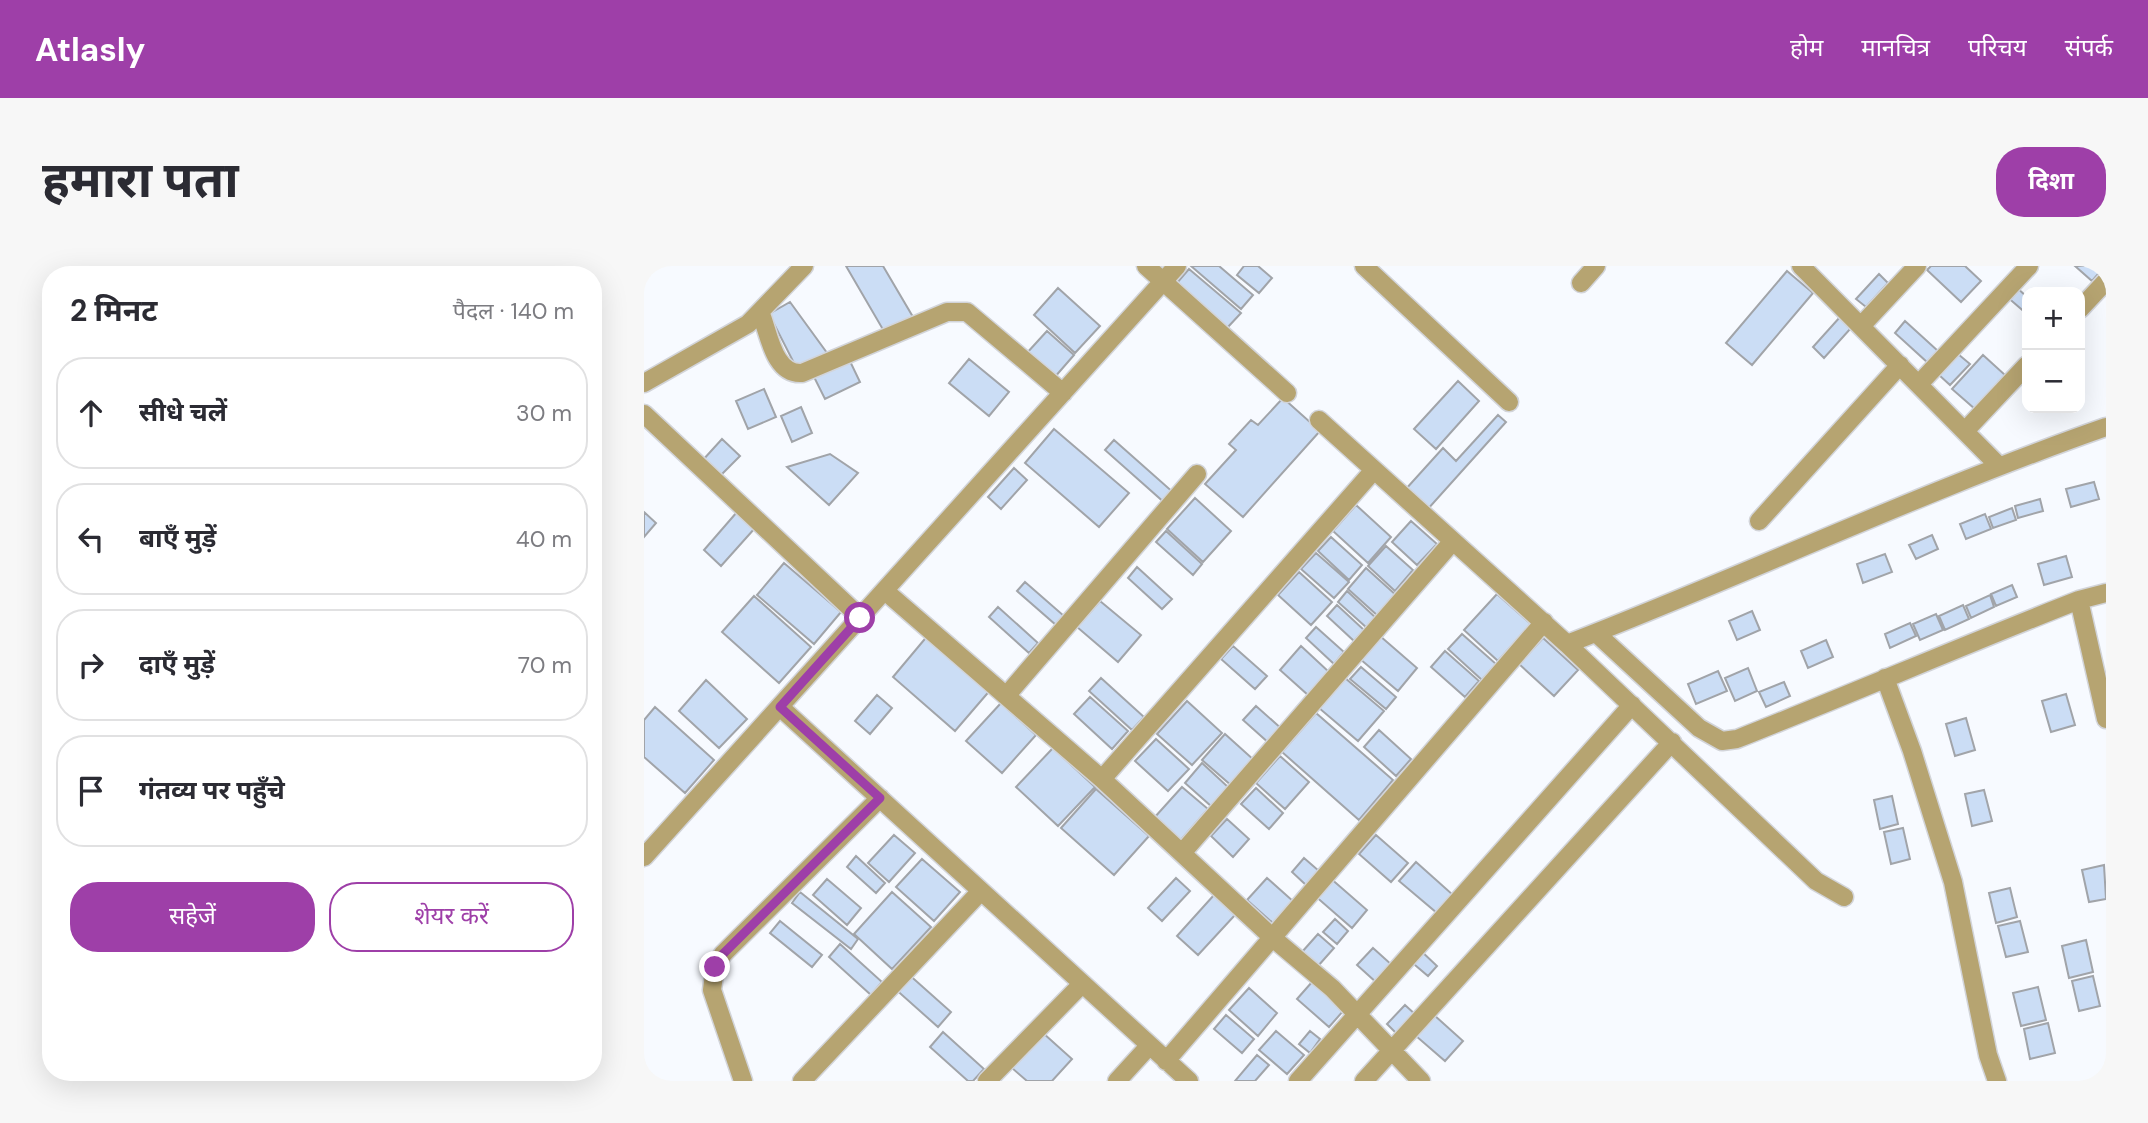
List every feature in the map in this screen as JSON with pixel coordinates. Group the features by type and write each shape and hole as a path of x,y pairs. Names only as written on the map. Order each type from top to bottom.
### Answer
{"street":[{"path":"644,383 729,336 761,314 804,266"},
{"path":"1146,266 1287,393"},
{"path":"644,857 1177,266"},
{"path":"1364,266 1509,402"},
{"path":"1581,283 1596,266"},
{"path":"1861,326 1917,266"},
{"path":"1919,384 2029,266"},
{"path":"1803,267 1998,465"},
{"path":"2085,304 2106,281"},
{"path":"761,314 780,364 794,373 802,373 947,312 967,312 1063,393"},
{"path":"1759,521 1900,365"},
{"path":"1965,431 2022,370"},
{"path":"644,414 860,618"},
{"path":"1319,420 1544,622 1816,881 1844,897"},
{"path":"1567,644 1685,598 1998,465 2106,427"},
{"path":"1102,779 1374,470"},
{"path":"1006,696 1197,474"},
{"path":"1182,853 1453,541"},
{"path":"885,591 1102,779 1274,939 1360,1014 1421,1081"},
{"path":"1596,633 1699,728 1722,741 1760,729 2079,600 2106,593"},
{"path":"2079,600 2106,719"},
{"path":"1166,1061 1274,939 1544,622"},
{"path":"1885,678 1912,751 1953,882 1988,1055 1997,1081"},
{"path":"1298,1081 1632,705"},
{"path":"780,707 1189,1081"},
{"path":"1364,1081 1672,742"},
{"path":"743,1081 712,990 715,967 723,954 880,798"},
{"path":"802,1081 981,891"},
{"path":"988,1081 1081,985"},
{"path":"1117,1081 1149,1046"}],"building":[{"path":"846,266 883,266 913,317 885,333"},
{"path":"1191,266 1219,266 1253,295 1241,309"},
{"path":"1244,266 1258,266 1272,278 1259,293 1237,275"},
{"path":"1931,266 1965,266 1981,281 1961,302 1927,270"},
{"path":"2075,266 2105,266 2092,281"},
{"path":"1189,269 1241,313 1227,328 1176,284"},
{"path":"1787,271 1813,293 1752,365 1726,343"},
{"path":"1879,274 1888,283 1866,307 1856,299"},
{"path":"2015,286 2022,292 2022,310 2006,296"},
{"path":"1058,288 1100,326 1075,353 1034,315"},
{"path":"790,302 830,357 797,369 769,314"},
{"path":"1840,317 1851,328 1824,358 1813,347"},
{"path":"1905,321 1938,351 1927,362 1895,333"},
{"path":"1047,331 1074,355 1054,378 1026,354"},
{"path":"1958,354 1970,364 1950,385 1939,375"},
{"path":"847,355 860,382 825,399 812,373"},
{"path":"1983,355 2005,375 1975,409 1952,389"},
{"path":"969,359 1009,392 989,416 949,383"},
{"path":"1458,381 1479,401 1436,449 1414,429"},
{"path":"764,389 776,417 748,429 736,401"},
{"path":"1283,398 1320,431 1243,517 1205,484 1236,450 1229,444 1251,420 1258,425"},
{"path":"801,407 812,433 792,442 781,416"},
{"path":"1498,415 1506,422 1427,510 1405,490 1443,448 1456,461"},
{"path":"1054,429 1129,493 1099,527 1025,463"},
{"path":"722,439 740,456 719,477 702,461"},
{"path":"1114,440 1175,494 1166,504 1105,450"},
{"path":"830,454 858,473 829,505 787,467"},
{"path":"1014,468 1027,480 1001,509 988,497"},
{"path":"2094,482 2099,499 2071,507 2066,489"},
{"path":"1195,498 1231,531 1203,562 1167,529"},
{"path":"2040,499 2043,511 2018,518 2015,506"},
{"path":"1356,505 1391,537 1368,563 1333,531"},
{"path":"2012,508 2016,520 1993,528 1989,517"},
{"path":"644,512 656,523 644,537"},
{"path":"737,512 755,528 721,566 704,550"},
{"path":"1985,514 1991,529 1966,539 1960,524"},
{"path":"1411,521 1437,544 1417,565 1392,542"},
{"path":"1166,531 1202,564 1193,575 1156,542"},
{"path":"1932,535 1938,549 1916,559 1909,545"},
{"path":"1331,537 1362,565 1349,580 1318,551"},
{"path":"1386,546 1413,570 1395,591 1368,566"},
{"path":"1316,553 1349,582 1334,598 1301,569"},
{"path":"1885,554 1892,572 1863,583 1857,564"},
{"path":"2066,556 2072,577 2044,585 2038,564"},
{"path":"784,563 841,612 814,644 757,595"},
{"path":"1137,567 1172,599 1162,609 1128,578"},
{"path":"1366,568 1397,596 1378,616 1348,589"},
{"path":"1299,572 1332,602 1311,625 1278,595"},
{"path":"1025,582 1064,616 1056,625 1017,591"},
{"path":"2012,585 2017,597 1996,606 1991,594"},
{"path":"1347,591 1376,618 1367,628 1338,602"},
{"path":"1497,594 1531,624 1498,661 1464,630"},
{"path":"1990,595 1994,607 1971,618 1966,606"},
{"path":"754,596 811,647 779,683 722,632"},
{"path":"1100,601 1141,635 1118,662 1077,627"},
{"path":"1337,605 1364,630 1354,641 1327,616"},
{"path":"1963,605 1969,619 1945,630 1939,616"},
{"path":"998,607 1038,643 1029,653 989,617"},
{"path":"1752,611 1760,630 1737,640 1729,621"},
{"path":"1936,614 1943,630 1920,640 1913,624"},
{"path":"1910,623 1916,636 1890,648 1885,634"},
{"path":"1316,627 1344,652 1334,664 1306,638"},
{"path":"929,634 992,688 955,731 893,677"},
{"path":"1462,634 1496,664 1482,680 1448,649"},
{"path":"1380,636 1417,668 1398,691 1360,659"},
{"path":"1543,638 1578,670 1554,696 1519,664"},
{"path":"1826,640 1833,657 1808,668 1801,651"},
{"path":"1233,646 1267,676 1255,689 1221,659"},
{"path":"1301,646 1329,672 1308,695 1280,670"},
{"path":"1445,651 1479,681 1465,697 1431,667"},
{"path":"1361,667 1396,697 1386,709 1350,679"},
{"path":"1748,668 1757,691 1735,701 1725,678"},
{"path":"1718,671 1727,691 1696,704 1688,684"},
{"path":"1101,678 1144,717 1132,730 1089,691"},
{"path":"1345,678 1384,711 1358,741 1319,708"},
{"path":"706,680 747,719 719,748 679,711"},
{"path":"1784,682 1790,696 1766,707 1759,692"},
{"path":"2066,694 2075,725 2051,732 2042,701"},
{"path":"877,695 892,708 870,734 855,721"},
{"path":"1090,697 1128,731 1112,749 1074,714"},
{"path":"1187,701 1222,733 1192,765 1157,734"},
{"path":"1001,703 1036,735 1002,773 966,741"},
{"path":"1256,706 1283,730 1270,744 1243,720"},
{"path":"655,707 714,760 685,793 644,757 644,720"},
{"path":"1316,713 1393,780 1359,820 1282,752"},
{"path":"1966,718 1975,750 1955,756 1946,724"},
{"path":"1379,730 1411,759 1396,776 1364,747"},
{"path":"1225,734 1255,761 1232,786 1202,760"},
{"path":"1156,739 1189,769 1168,791 1135,761"},
{"path":"1053,748 1095,787 1058,826 1016,787"},
{"path":"1280,756 1309,782 1285,809 1256,783"},
{"path":"1202,763 1228,787 1211,806 1185,783"},
{"path":"1182,787 1208,809 1180,841 1154,818"},
{"path":"1256,788 1283,813 1269,829 1241,804"},
{"path":"1096,789 1149,836 1114,875 1061,828"},
{"path":"1984,790 1992,821 1972,826 1965,794"},
{"path":"1892,796 1898,824 1880,829 1874,800"},
{"path":"1227,819 1249,839 1233,857 1211,836"},
{"path":"1903,828 1910,859 1891,864 1884,832"},
{"path":"894,835 915,853 889,882 868,863"},
{"path":"1376,835 1408,863 1391,882 1359,854"},
{"path":"856,856 885,883 876,893 847,867"},
{"path":"1304,858 1319,871 1306,885 1292,872"},
{"path":"922,859 960,892 934,921 896,887"},
{"path":"1416,862 1453,895 1437,913 1399,881"},
{"path":"2104,865 2106,899 2089,902 2082,870"},
{"path":"1329,877 1367,910 1352,928 1314,895"},
{"path":"1176,878 1190,891 1162,921 1148,908"},
{"path":"1267,878 1294,902 1274,924 1247,900"},
{"path":"827,879 861,908 847,925 813,895"},
{"path":"2010,888 2017,917 1996,923 1989,893"},
{"path":"800,892 858,939 851,949 792,903"},
{"path":"892,892 931,927 892,969 854,934"},
{"path":"1214,895 1235,915 1198,955 1177,936"},
{"path":"1335,919 1348,931 1337,944 1323,932"},
{"path":"780,921 822,955 812,967 770,933"},
{"path":"2020,921 2028,952 2006,957 1998,926"},
{"path":"1318,934 1334,948 1318,966 1302,952"},
{"path":"2086,940 2093,972 2069,978 2062,946"},
{"path":"840,944 882,982 871,995 829,957"},
{"path":"1373,948 1393,966 1377,983 1357,965"},
{"path":"1419,949 1437,966 1428,976 1409,960"},
{"path":"906,972 951,1012 938,1027 893,987"},
{"path":"2093,976 2100,1006 2079,1011 2072,981"},
{"path":"1312,982 1344,1010 1329,1027 1297,999"},
{"path":"2038,987 2046,1020 2021,1026 2013,993"},
{"path":"1249,988 1277,1013 1258,1036 1229,1010"},
{"path":"1405,1005 1417,1016 1398,1035 1387,1024"},
{"path":"1226,1015 1254,1039 1242,1053 1214,1029"},
{"path":"1434,1015 1463,1041 1445,1061 1416,1036"},
{"path":"2048,1023 2055,1053 2030,1059 2024,1029"},
{"path":"1276,1031 1304,1055 1287,1074 1259,1050"},
{"path":"1310,1031 1320,1039 1310,1053 1299,1044"},
{"path":"943,1032 984,1069 973,1081 968,1081 930,1047"},
{"path":"1043,1033 1072,1059 1052,1081 1027,1081 1012,1068"},
{"path":"1257,1055 1269,1065 1255,1081 1235,1081"}],"route":[{"path":"715,967 723,954 880,798 780,707 860,618"}]}
